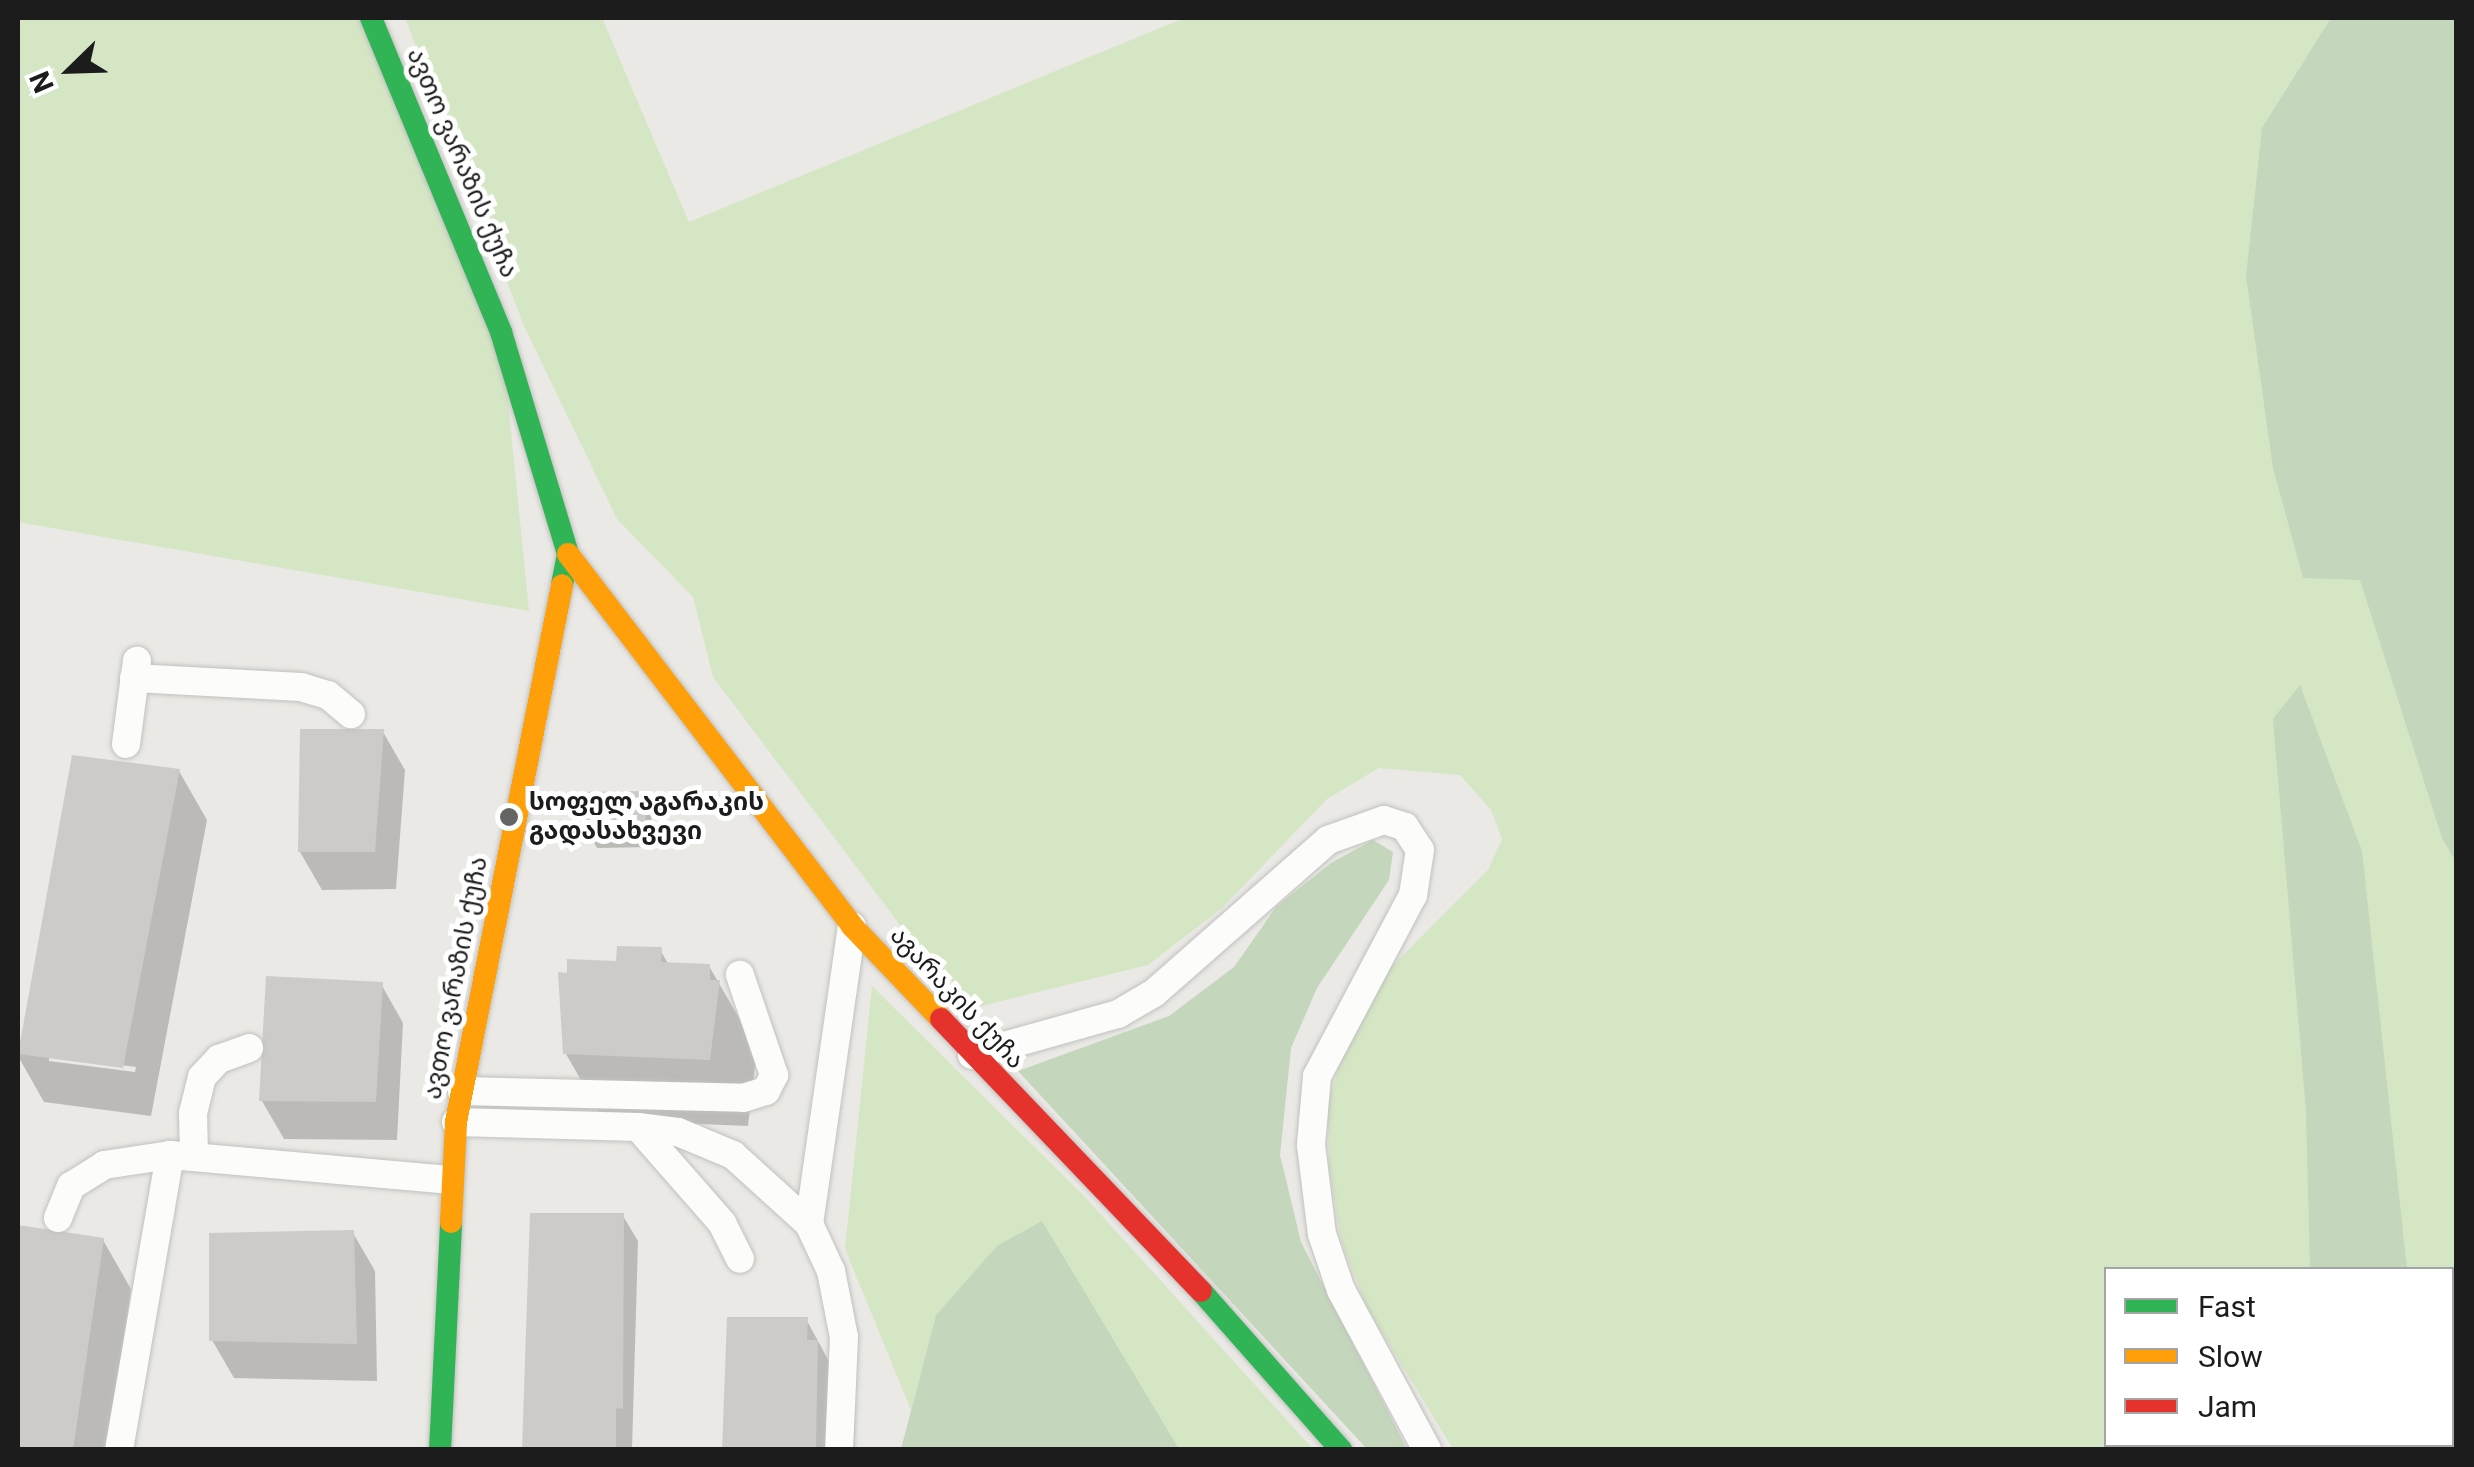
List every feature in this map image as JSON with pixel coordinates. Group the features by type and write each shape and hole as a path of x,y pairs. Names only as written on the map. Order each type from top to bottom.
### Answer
{"street":[{"name":"ავთო ვარაზის ქუჩა","path":"371,18 502,332 568,554 456,1122 449,1180 440,1450"},
{"name":"აგარაკის ქუჩა","path":"568,554 852,926 1209,1300 1341,1450"}],"lane":[{"path":"126,744 136,669 300,687 328,695 351,714"},
{"path":"971,1055 1118,1014 1154,993 1328,840 1384,820 1405,827 1420,850 1413,895 1317,1076 1310,1145 1322,1234 1341,1290 1426,1450"},
{"path":"808,1224 852,926"},
{"path":"462,1090 744,1098 766,1092 774,1074 740,975"},
{"path":"119,1450 202,1078 219,1059 249,1048"},
{"path":"456,1122 678,1132 734,1154 808,1224 832,1271 844,1338 840,1450"},
{"path":"638,1128 722,1222 740,1259"},
{"path":"58,1218 71,1186 104,1165 182,1155 449,1180"}],"green space":[{"path":"18,18 371,18 501,332 529,611 18,522"},
{"path":"405,18 602,18 689,222 1184,18 2456,18 2456,1449 1453,1449 1367,1308 1341,1240 1329,1167 1328,1101 1348,1041 1390,968 1488,870 1502,839 1491,810 1460,775 1379,768 1327,799 1222,908 1148,965 978,1007 916,946 713,677 693,597 617,519 524,326"},
{"path":"2331,18 2456,18 2456,862 2442,838 2360,580 2303,578 2273,468 2246,276 2262,128"},
{"path":"2300,685 2362,851 2407,1267 2310,1267 2306,1112 2273,719"},
{"path":"1373,840 1393,852 1389,880 1317,988 1291,1048 1280,1155 1301,1242 1407,1449 1367,1449 1018,1071 1169,1016 1234,967 1276,907 1331,863"},
{"path":"872,986 1086,1198 1313,1449 1179,1449 1137,1383 936,1315 911,1410 845,1249"},
{"path":"1042,1221 1179,1449 901,1449 936,1315 997,1246"}],"building":[{"path":"300,729 384,729 375,852 298,852"},
{"path":"72,755 180,769 123,1068 18,1054"},
{"path":"645,791 646,835 587,837 586,792"},
{"path":"617,946 662,947 661,962 710,964 710,980 720,980 710,1060 563,1054 558,972 567,973 567,959 616,961"},
{"path":"266,976 383,982 376,1102 259,1101"},
{"path":"530,1213 624,1213 623,1409 616,1408 616,1450 522,1450"},
{"path":"18,1225 104,1238 73,1450 18,1450"},
{"path":"354,1230 357,1344 209,1341 209,1233"},
{"path":"727,1317 808,1317 807,1340 818,1340 816,1450 722,1450"}],"traffic: fast":[{"path":"371,18 501,332 568,554 562,585"},
{"path":"440,1450 451,1222"},
{"path":"1201,1291 1341,1450"}],"traffic: slow":[{"path":"568,554 852,926 941,1019"},
{"path":"451,1222 456,1122 562,585"}],"traffic: jam":[{"path":"941,1019 1201,1291"}],"place":[{"name":"სოფელ აგარაკის გადასახვევი","path":"509,817"}]}
